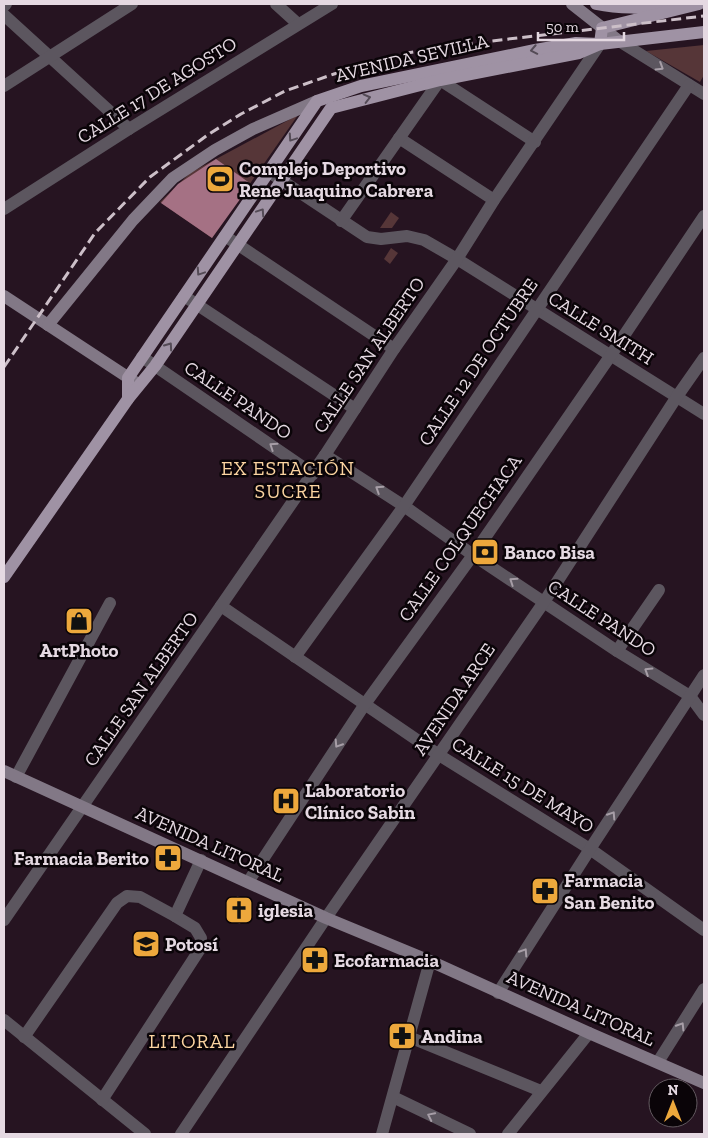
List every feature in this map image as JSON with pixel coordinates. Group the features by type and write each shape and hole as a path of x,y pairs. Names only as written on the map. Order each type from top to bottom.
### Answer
{"main road":[{"path":"572,4 619,41"},
{"path":"596,4 611,7 638,8 688,4"},
{"path":"602,28 699,4"},
{"name":"CALLE SAN ALBERTO","path":"600,44 602,28"},
{"name":"AVENIDA SEVILLA","path":"128,378 318,101 361,86 576,42 600,44 704,32"},
{"name":"AVENIDA SEVILLA","path":"4,578 128,399 155,366 198,305 331,108 440,80 579,53 600,44"},
{"path":"48,325 133,220 173,178 215,150 254,129 318,101"},
{"path":"4,296 140,385"},
{"path":"128,378 128,399"},
{"name":"AVENIDA LITORAL","path":"4,771 326,918 430,961 498,993 704,1083"}],"street":[{"path":"4,86 132,4"},
{"path":"276,4 298,24"},
{"name":"CALLE 17 DE AGOSTO","path":"4,209 129,129 332,4"},
{"path":"4,15 129,129"},
{"path":"619,41 704,94"},
{"name":"CALLE SAN ALBERTO","path":"4,920 313,474 394,349 457,259 494,200 600,44"},
{"path":"341,221 440,80 534,142"},
{"name":"CALLE 12 DE OCTUBRE","path":"295,657 404,506 689,85"},
{"path":"399,138 494,200"},
{"name":"CALLE SMITH","path":"269,172 367,237 381,239 407,236 424,240 704,414"},
{"name":"CALLE COLQUECHACA","path":"248,882 365,704 473,555 704,216"},
{"path":"225,236 394,349"},
{"path":"184,296 355,409"},
{"name":"CALLE PANDO","path":"142,357 313,474"},
{"name":"AVENIDA ARCE","path":"181,1134 326,918 544,602 704,358"},
{"name":"CALLE PANDO","path":"325,455 404,506 473,555 617,651 690,696 704,715"},
{"path":"617,651 659,590"},
{"path":"16,777 110,604"},
{"name":"CALLE 15 DE MAYO","path":"221,606 439,755 590,849 704,930"},
{"path":"498,993 704,674"},
{"path":"690,696 704,703"},
{"path":"174,916 201,860"},
{"path":"24,1036 117,903 127,896 140,897 195,928 201,938 200,949 102,1100"},
{"path":"382,1134 430,961"},
{"path":"658,1062 704,989"},
{"path":"4,1020 145,1134"},
{"path":"508,1134 589,1033"},
{"path":"409,1037 541,1091"},
{"path":"393,1097 470,1134"}],"shaded area":[{"path":"704,45 704,75 700,82 646,51"},
{"name":"Complejo Deportivo Rene Juaquino Cabrera","path":"298,115 212,238 160,202 190,173"},
{"path":"391,212 399,218 392,228 380,228"},
{"path":"391,248 398,253 390,264 384,259"}],"building":[{"name":"Complejo Deportivo Rene Juaquino Cabrera","path":"216,159 251,184 212,238 161,203 178,184"},
{"name":"iglesia","path":"237,896 252,901 240,924 226,919"}],"railway":[{"path":"4,367 95,233 150,177 209,134 241,114 285,91 334,74 407,53 475,43 704,16"}],"place":[{"name":"Complejo Deportivo Rene Juaquino Cabrera","path":"220,179"},
{"name":"Banco Bisa","path":"485,552"},
{"name":"ArtPhoto","path":"79,621"},
{"name":"Laboratorio Clínico Sabin","path":"286,801"},
{"name":"Farmacia Berito","path":"168,858"},
{"name":"Farmacia San Benito","path":"545,891"},
{"name":"iglesia","path":"239,910"},
{"name":"Potosí","path":"146,944"},
{"name":"Ecofarmacia","path":"315,960"},
{"name":"Andina","path":"402,1036"}],"district":[{"name":"EX ESTACIÓN SUCRE","path":"288,480"},
{"name":"LITORAL","path":"192,1041"}]}
